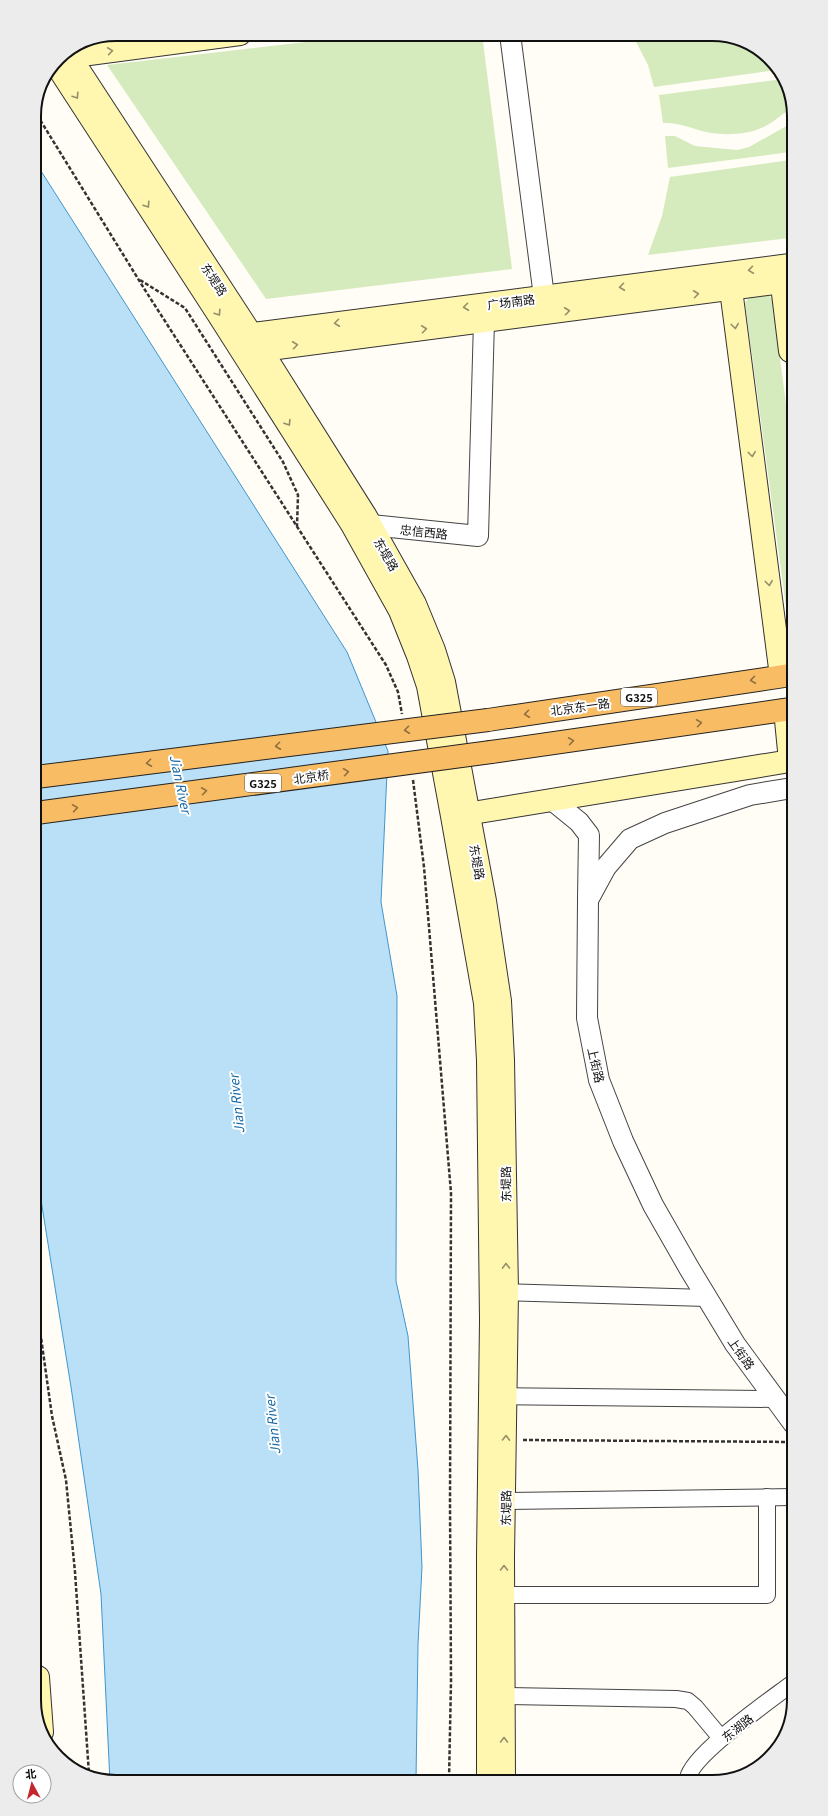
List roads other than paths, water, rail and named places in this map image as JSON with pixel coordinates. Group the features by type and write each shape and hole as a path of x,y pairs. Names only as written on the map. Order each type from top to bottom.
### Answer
{"highway":[{"name":"北京东一路","path":"41,776 488,720 786,675"},
{"name":"北京桥","path":"41,812 491,752 787,710"}],"main road":[{"path":"72,56 186,41"},
{"name":"东堤路","path":"65,61 247,343 371,525 415,604 434,650 449,706 461,815"},
{"path":"785,274 787,305"},
{"name":"广场南路","path":"247,343 785,274"},
{"path":"730,281 786,675"},
{"name":"广场南路","path":"247,343 484,321 545,305"},
{"name":"东堤路","path":"247,343 400,611 418,656 428,686 461,815 500,1001 503,1060 498,1292 498,1396 488,1775"},
{"path":"461,815 787,761"},
{"name":"东堤路","path":"498,1396 506,1440 504,1775"}],"street":[{"path":"511,41 545,305"},
{"name":"忠信西路","path":"371,525 478,536 484,321"},
{"name":"上街路","path":"787,789 750,795 665,823 630,839 606,867 588,900 587,1018 599,1080 623,1141 653,1205 734,1344 787,1415"},
{"path":"552,800 580,822 589,835 588,900"},
{"path":"498,1292 707,1298"},
{"path":"498,1396 776,1399"},
{"path":"504,1595 767,1596 767,1497"},
{"path":"505,1501 787,1497"},
{"name":"东湖路","path":"688,1775 689,1771 722,1738 787,1687"},
{"path":"504,1696 676,1699 688,1701 722,1738"}],"water":[{"name":"Jian River","path":"41,171 347,652 388,751 381,902 397,996 396,1281 408,1336 418,1470 422,1567 418,1644 416,1775 110,1775 101,1594 71,1387 41,1200"}]}
